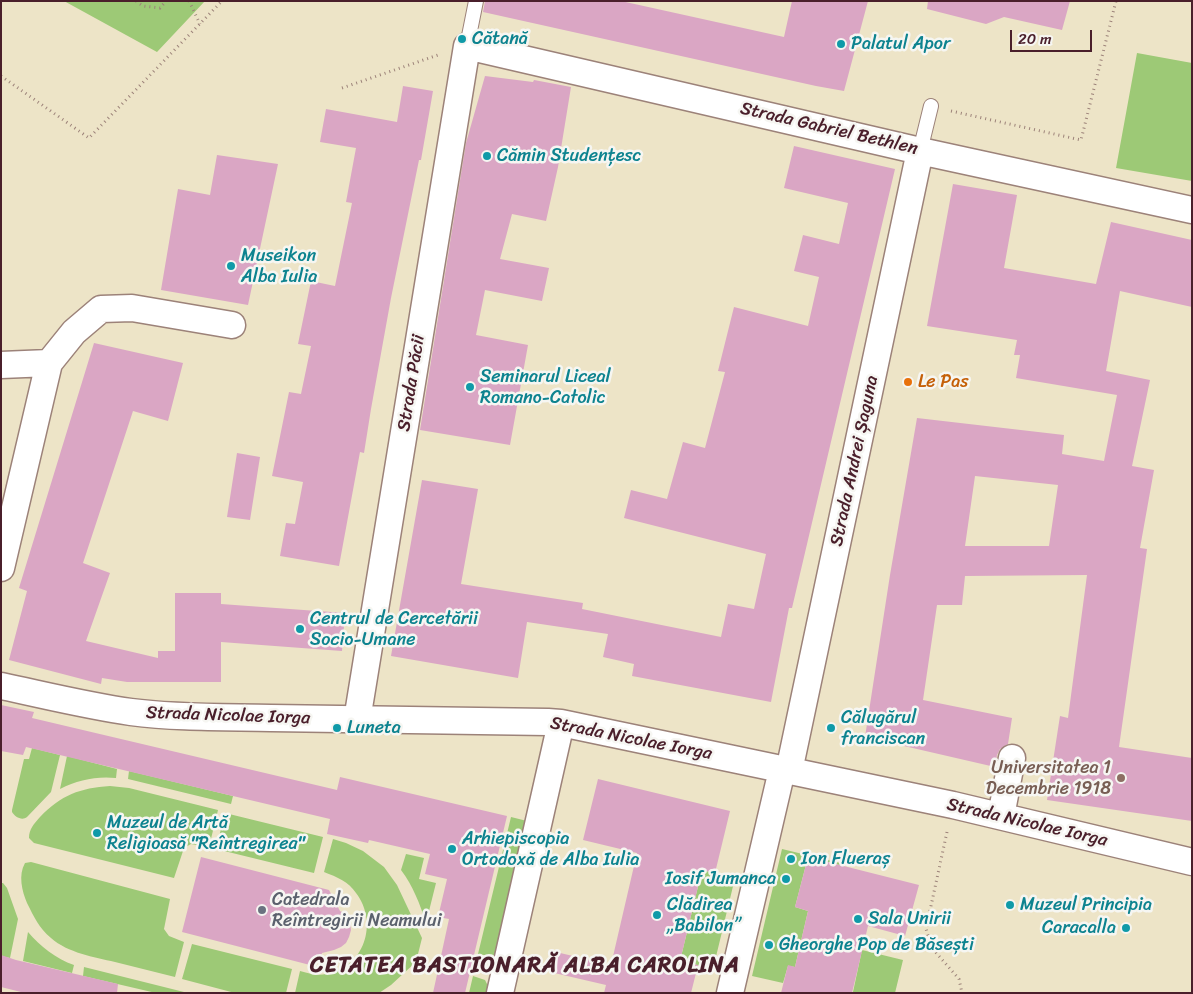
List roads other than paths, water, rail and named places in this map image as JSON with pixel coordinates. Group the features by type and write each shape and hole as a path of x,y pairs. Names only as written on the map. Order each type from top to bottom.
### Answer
{"street":[{"name":"Strada Gabriel Bethlen","path":"467,46 1192,210"},
{"name":"Strada Păcii","path":"357,720 467,46"},
{"name":"Strada Andrei Șaguna","path":"730,993 786,770 920,150"},
{"path":"1,568 49,363 74,332 100,309 132,308 232,325"},
{"path":"1,365 49,363"},
{"name":"Strada Nicolae Iorga","path":"1,686 132,712 188,716 561,723 953,805 1192,862"},
{"path":"500,993 561,723"},
{"path":"1001,816 1012,758"}],"lane":[{"path":"467,46 476,1"},
{"path":"920,150 931,106"}],"place":[{"name":"Cătană","path":"462,39"},
{"name":"Palatul Apor","path":"841,44"},
{"name":"Cămin Studențesc","path":"487,156"},
{"name":"Museikon Alba Iulia","path":"231,266"},
{"name":"Le Pas","path":"908,382"},
{"name":"Seminarul Liceal Romano-Catolic","path":"470,387"},
{"name":"Centrul de Cercetării Socio-Umane","path":"300,629"},
{"name":"Luneta","path":"337,728"},
{"name":"Călugărul franciscan","path":"831,728"},
{"name":"Universitatea 1 Decembrie 1918","path":"1121,778"},
{"name":"Muzeul de Artă Religioasă \"Reîntregirea\"","path":"97,833"},
{"name":"Arhiepiscopia Ortodoxă de Alba Iulia","path":"452,849"},
{"name":"Ion Flueraș","path":"791,859"},
{"name":"Iosif Jumanca","path":"786,879"},
{"name":"Muzeul Principia","path":"1010,905"},
{"name":"Catedrala Reîntregirii Neamului","path":"262,910"},
{"name":"Clădirea „Babilon”","path":"657,915"},
{"name":"Sala Unirii","path":"858,919"},
{"name":"Caracalla","path":"1126,928"},
{"name":"Gheorghe Pop de Băsești","path":"769,945"}],"district":[{"name":"CETATEA BASTIONARĂ ALBA CAROLINA","path":"525,966"}]}
